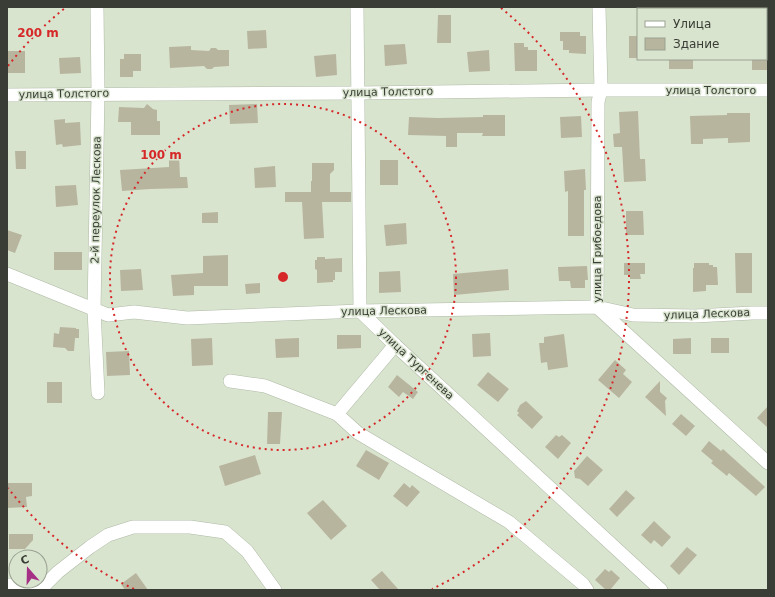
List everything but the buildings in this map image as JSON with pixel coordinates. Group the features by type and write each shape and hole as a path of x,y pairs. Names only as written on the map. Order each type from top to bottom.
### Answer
{"street":[{"name":"2-й переулок Лескова","path":"97,7 98,94 94,310 98,393"},
{"path":"357,7 360,311"},
{"name":"улица Грибоедова","path":"599,7 601,90 598,102 597,308 768,463"},
{"name":"улица Толстого","path":"7,95 768,90"},
{"name":"улица Лескова","path":"7,274 108,315 134,312 186,318 360,311 597,308 633,315 695,316 768,313"},
{"name":"улица Тургенева","path":"360,311 661,590"},
{"path":"337,414 395,345"},
{"path":"230,381 265,386 337,414 358,433 509,522 583,584 587,590"},
{"path":"48,584 58,572 90,546 108,535 133,527 190,527 225,532 247,551 275,590"}]}
